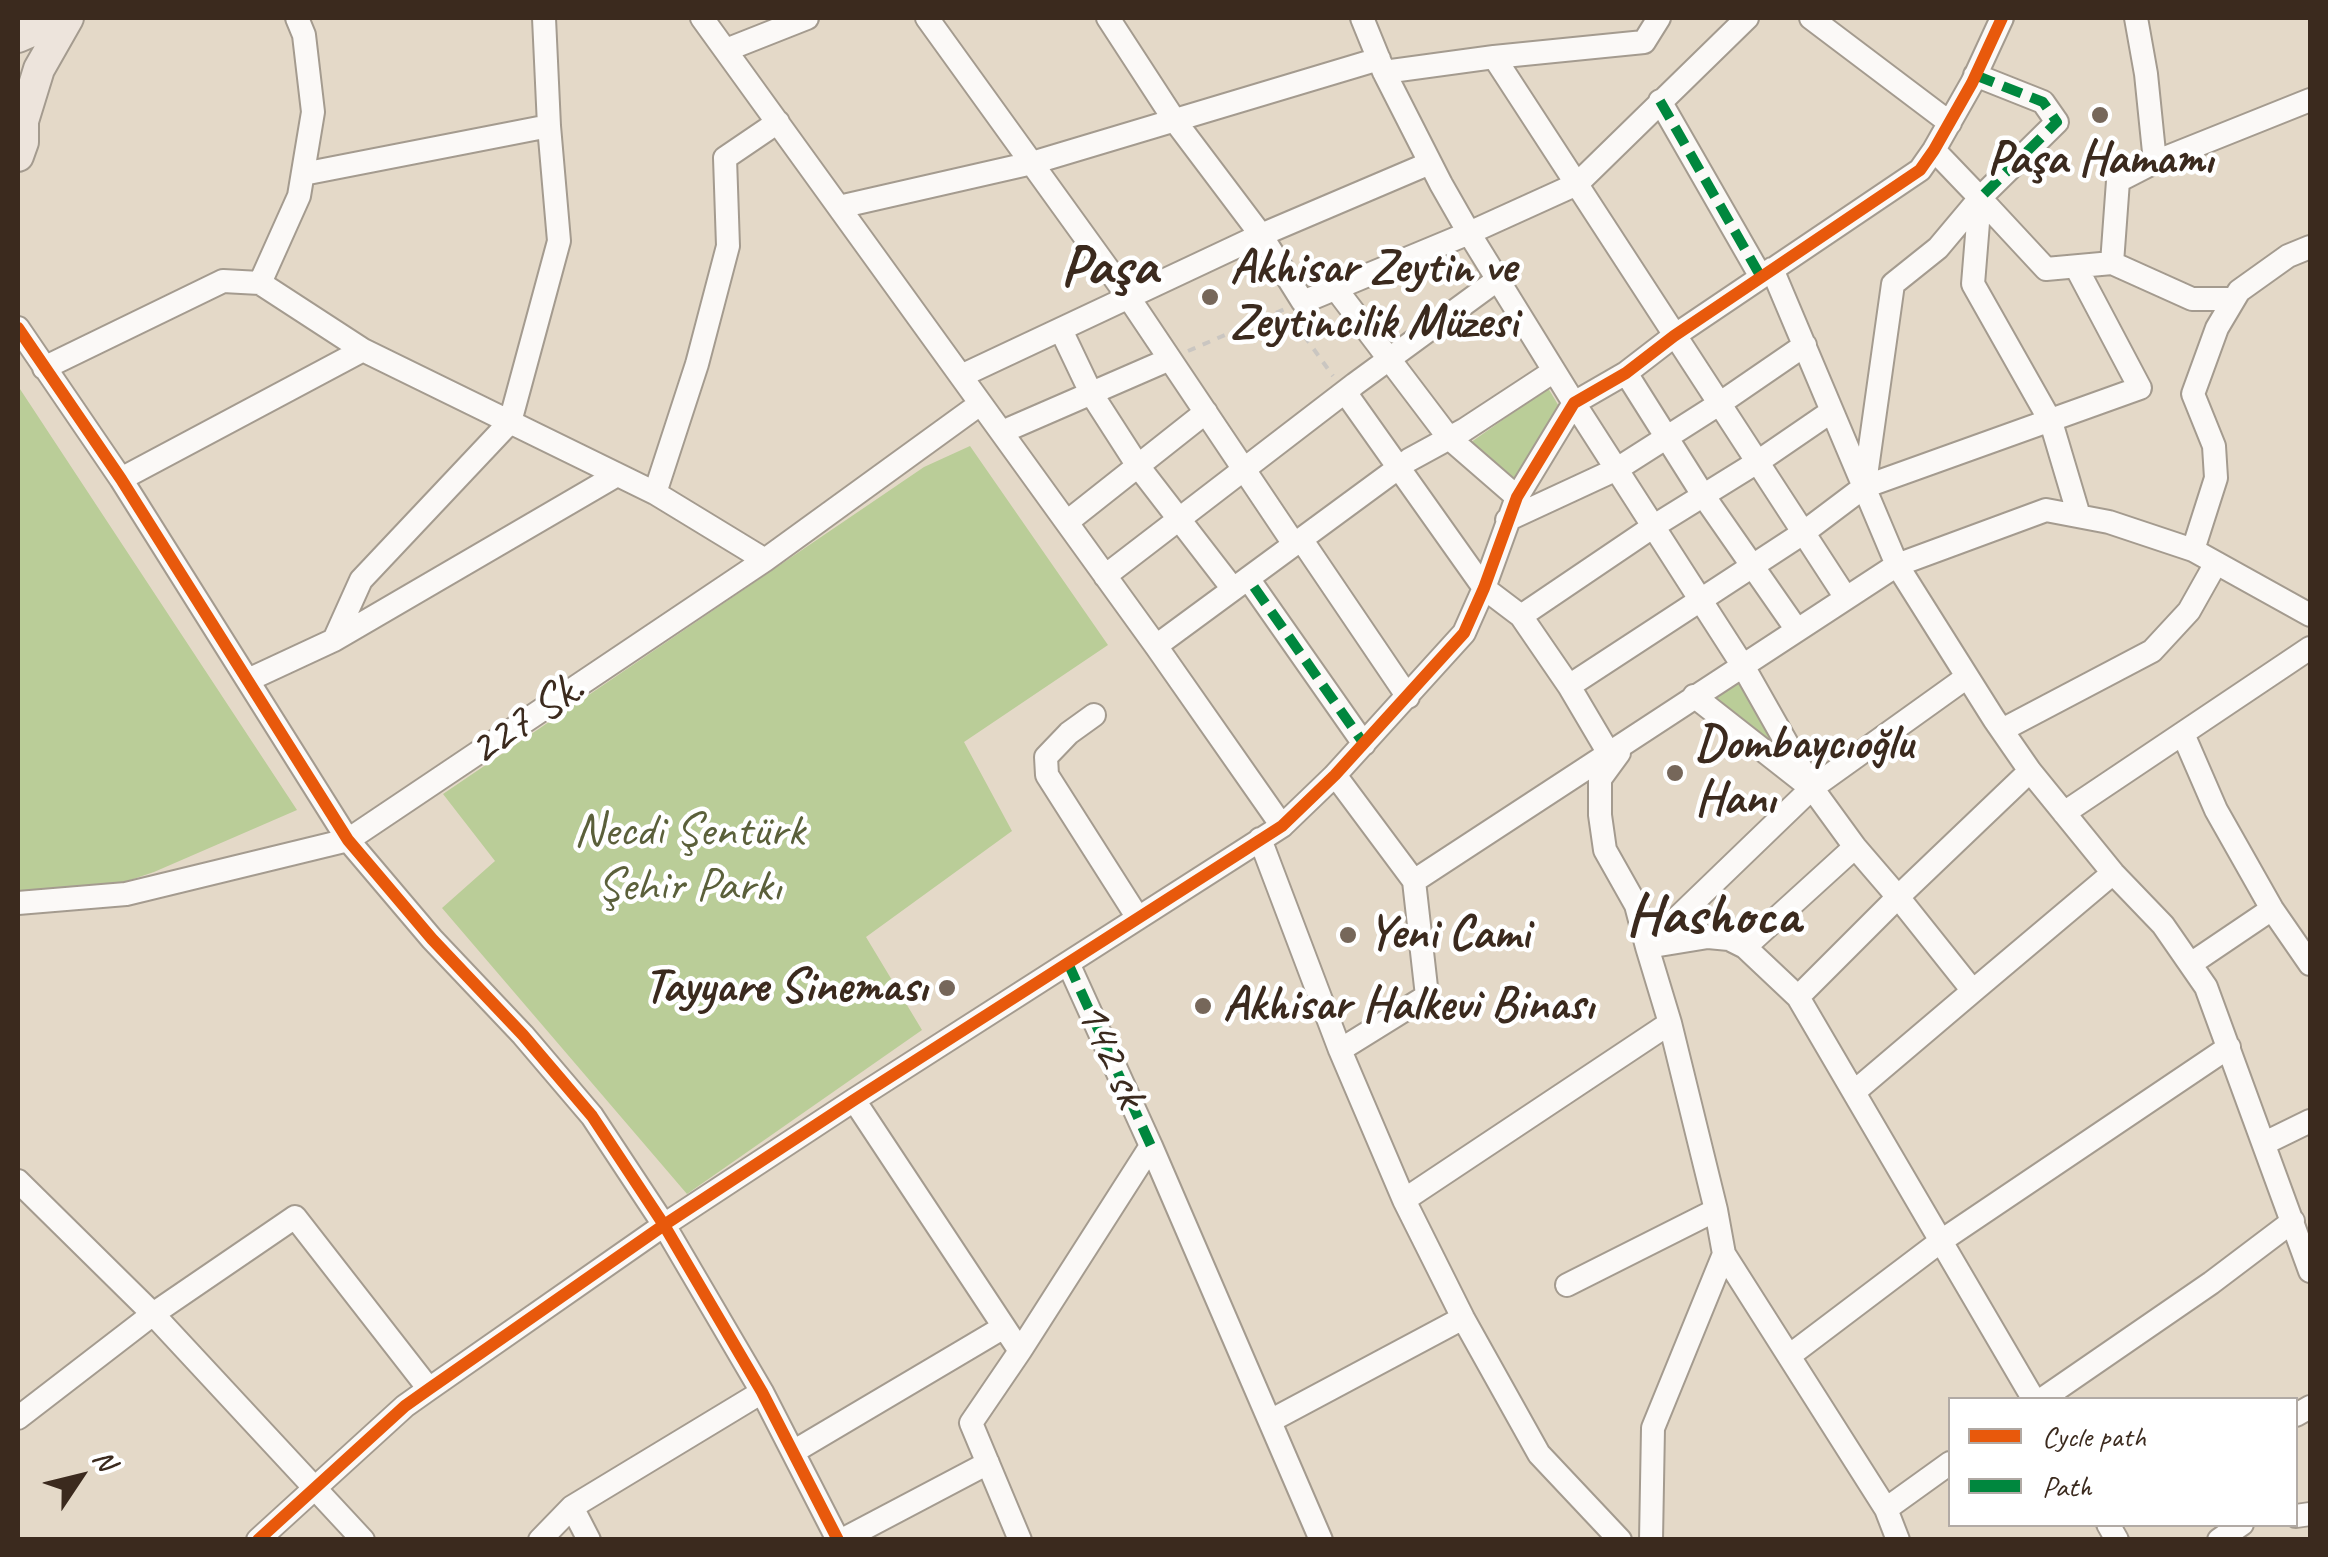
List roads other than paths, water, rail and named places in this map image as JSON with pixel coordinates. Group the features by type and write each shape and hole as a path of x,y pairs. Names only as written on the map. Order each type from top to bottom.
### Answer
{"main road":[{"path":"18,37 65,18"},
{"path":"18,156 23,142 20,111 65,18"}],"street":[{"path":"260,283 300,196 313,112 304,34 298,18"},
{"path":"334,640 361,580 510,422 559,241 548,126 544,18"},
{"path":"702,18 1282,826"},
{"path":"726,50 806,18"},
{"path":"927,18 1408,697"},
{"path":"1108,18 1175,120 1261,235 1294,305 1577,184 1747,18"},
{"path":"1362,18 1381,65 1469,233 1742,666 1812,788 1855,848 1973,991"},
{"path":"839,207 1032,162 1381,65 1644,42 1659,18"},
{"path":"1811,18 1950,123"},
{"path":"258,1540 405,1406 664,1225 1282,826 1335,775 1464,633 1517,497 1574,403 1626,373 1766,272 1920,170 1950,123 2002,18"},
{"path":"2136,18 2155,162"},
{"path":"1494,56 1846,598"},
{"path":"1864,487 1893,284 1938,248 1980,198 2057,122 2043,102 1975,75"},
{"path":"2112,263 2118,181 2155,162 2310,100"},
{"path":"1660,101 1766,272 1805,344 1897,565 2030,770 2113,873 2163,926 2206,987 2310,1271"},
{"path":"655,494 697,364 728,246 725,158 778,122"},
{"path":"303,174 548,126"},
{"path":"1934,150 2046,269 2112,263 2192,298 2234,299"},
{"path":"961,376 1261,235 1430,163"},
{"path":"1980,198 1973,284 2051,422 2080,516"},
{"path":"2193,550 2216,478 2214,446 2193,394 2217,328 2239,290 2288,256 2310,247"},
{"path":"1568,686 1803,533 1864,487 2140,388 2076,267"},
{"path":"1105,576 1497,280"},
{"path":"44,368 223,281 260,283 364,350 655,494 765,560"},
{"path":"1336,289 1450,438 1517,497"},
{"path":"18,328 120,480 348,840 432,940 523,1035 592,1116 664,1225 762,1392 840,1540 988,1464"},
{"path":"1060,330 1090,394 1138,466 1180,519 1244,588 1364,744"},
{"path":"1507,520 1617,468 1805,344"},
{"path":"120,480 364,350"},
{"path":"1002,432 1170,359"},
{"path":"1156,646 1244,588 1298,542 1400,467 1554,371"},
{"path":"1626,373 1703,496 1797,630"},
{"path":"1345,392 1484,588 1521,616 1568,686 1618,747"},
{"name":"227 Sk.","path":"18,903 126,894 348,840 765,560 980,404"},
{"path":"1521,616 1832,411"},
{"path":"1066,522 1206,412"},
{"path":"248,680 334,640 617,475"},
{"path":"1414,880 1897,565 2046,510 2108,522 2193,550 2310,615"},
{"path":"2002,730 2152,651 2189,610 2216,562"},
{"path":"2064,813 2310,648"},
{"path":"1647,948 1812,788 1968,677"},
{"path":"1694,696 1812,788"},
{"path":"1094,715 1046,757 1047,775 1138,918"},
{"path":"2183,734 2216,810 2272,909 2310,964"},
{"path":"1618,747 1600,779 1600,815 1606,850 1636,905 1670,1023 1724,1254 1886,1509 1898,1540"},
{"path":"1798,996 2030,770"},
{"path":"1335,775 1414,880 1428,996 1340,1050"},
{"path":"1260,839 1340,1050 1404,1200 1463,1318 1539,1454 1620,1540"},
{"path":"1745,947 1855,848"},
{"path":"1854,1092 2113,873"},
{"path":"2192,963 2272,909"},
{"path":"1647,948 1708,937 1728,939 1745,947 1798,996 2036,1397"},
{"name":"142 sk","path":"1068,963 1320,1540"},
{"path":"1404,1200 1670,1023"},
{"path":"1790,1356 1941,1241 2228,1046"},
{"path":"854,1100 1020,1351"},
{"path":"2264,1144 2310,1121"},
{"path":"1020,1540 971,1423 1151,1146"},
{"path":"18,1181 153,1314 363,1540"},
{"path":"1568,1285 1716,1210"},
{"path":"18,1418 153,1314 295,1218 429,1389"},
{"path":"2042,1397 2211,1283 2294,1221"},
{"path":"1651,1540 1653,1428 1724,1254"},
{"path":"1270,1421 1463,1318"},
{"path":"793,1452 1004,1328"},
{"path":"540,1540 572,1507 762,1392"},
{"path":"1886,1509 1948,1465"},
{"path":"572,1507 589,1540"}],"place":[{"name":"Paşa Hamamı","path":"2100,115"},
{"name":"Akhisar Zeytin ve Zeytincilik Müzesi","path":"1210,297"},
{"name":"Dombaycıoğlu Hanı","path":"1675,773"},
{"name":"Yeni Cami","path":"1348,935"},
{"name":"Tayyare Sineması","path":"947,988"},
{"name":"Akhisar Halkevi Binası","path":"1203,1006"}],"district":[{"name":"Paşa","path":"1109,269"},
{"name":"Hashoca","path":"1713,918"}],"park label":[{"name":"Necdi Şentürk Şehir Parkı","path":"689,860"}]}
